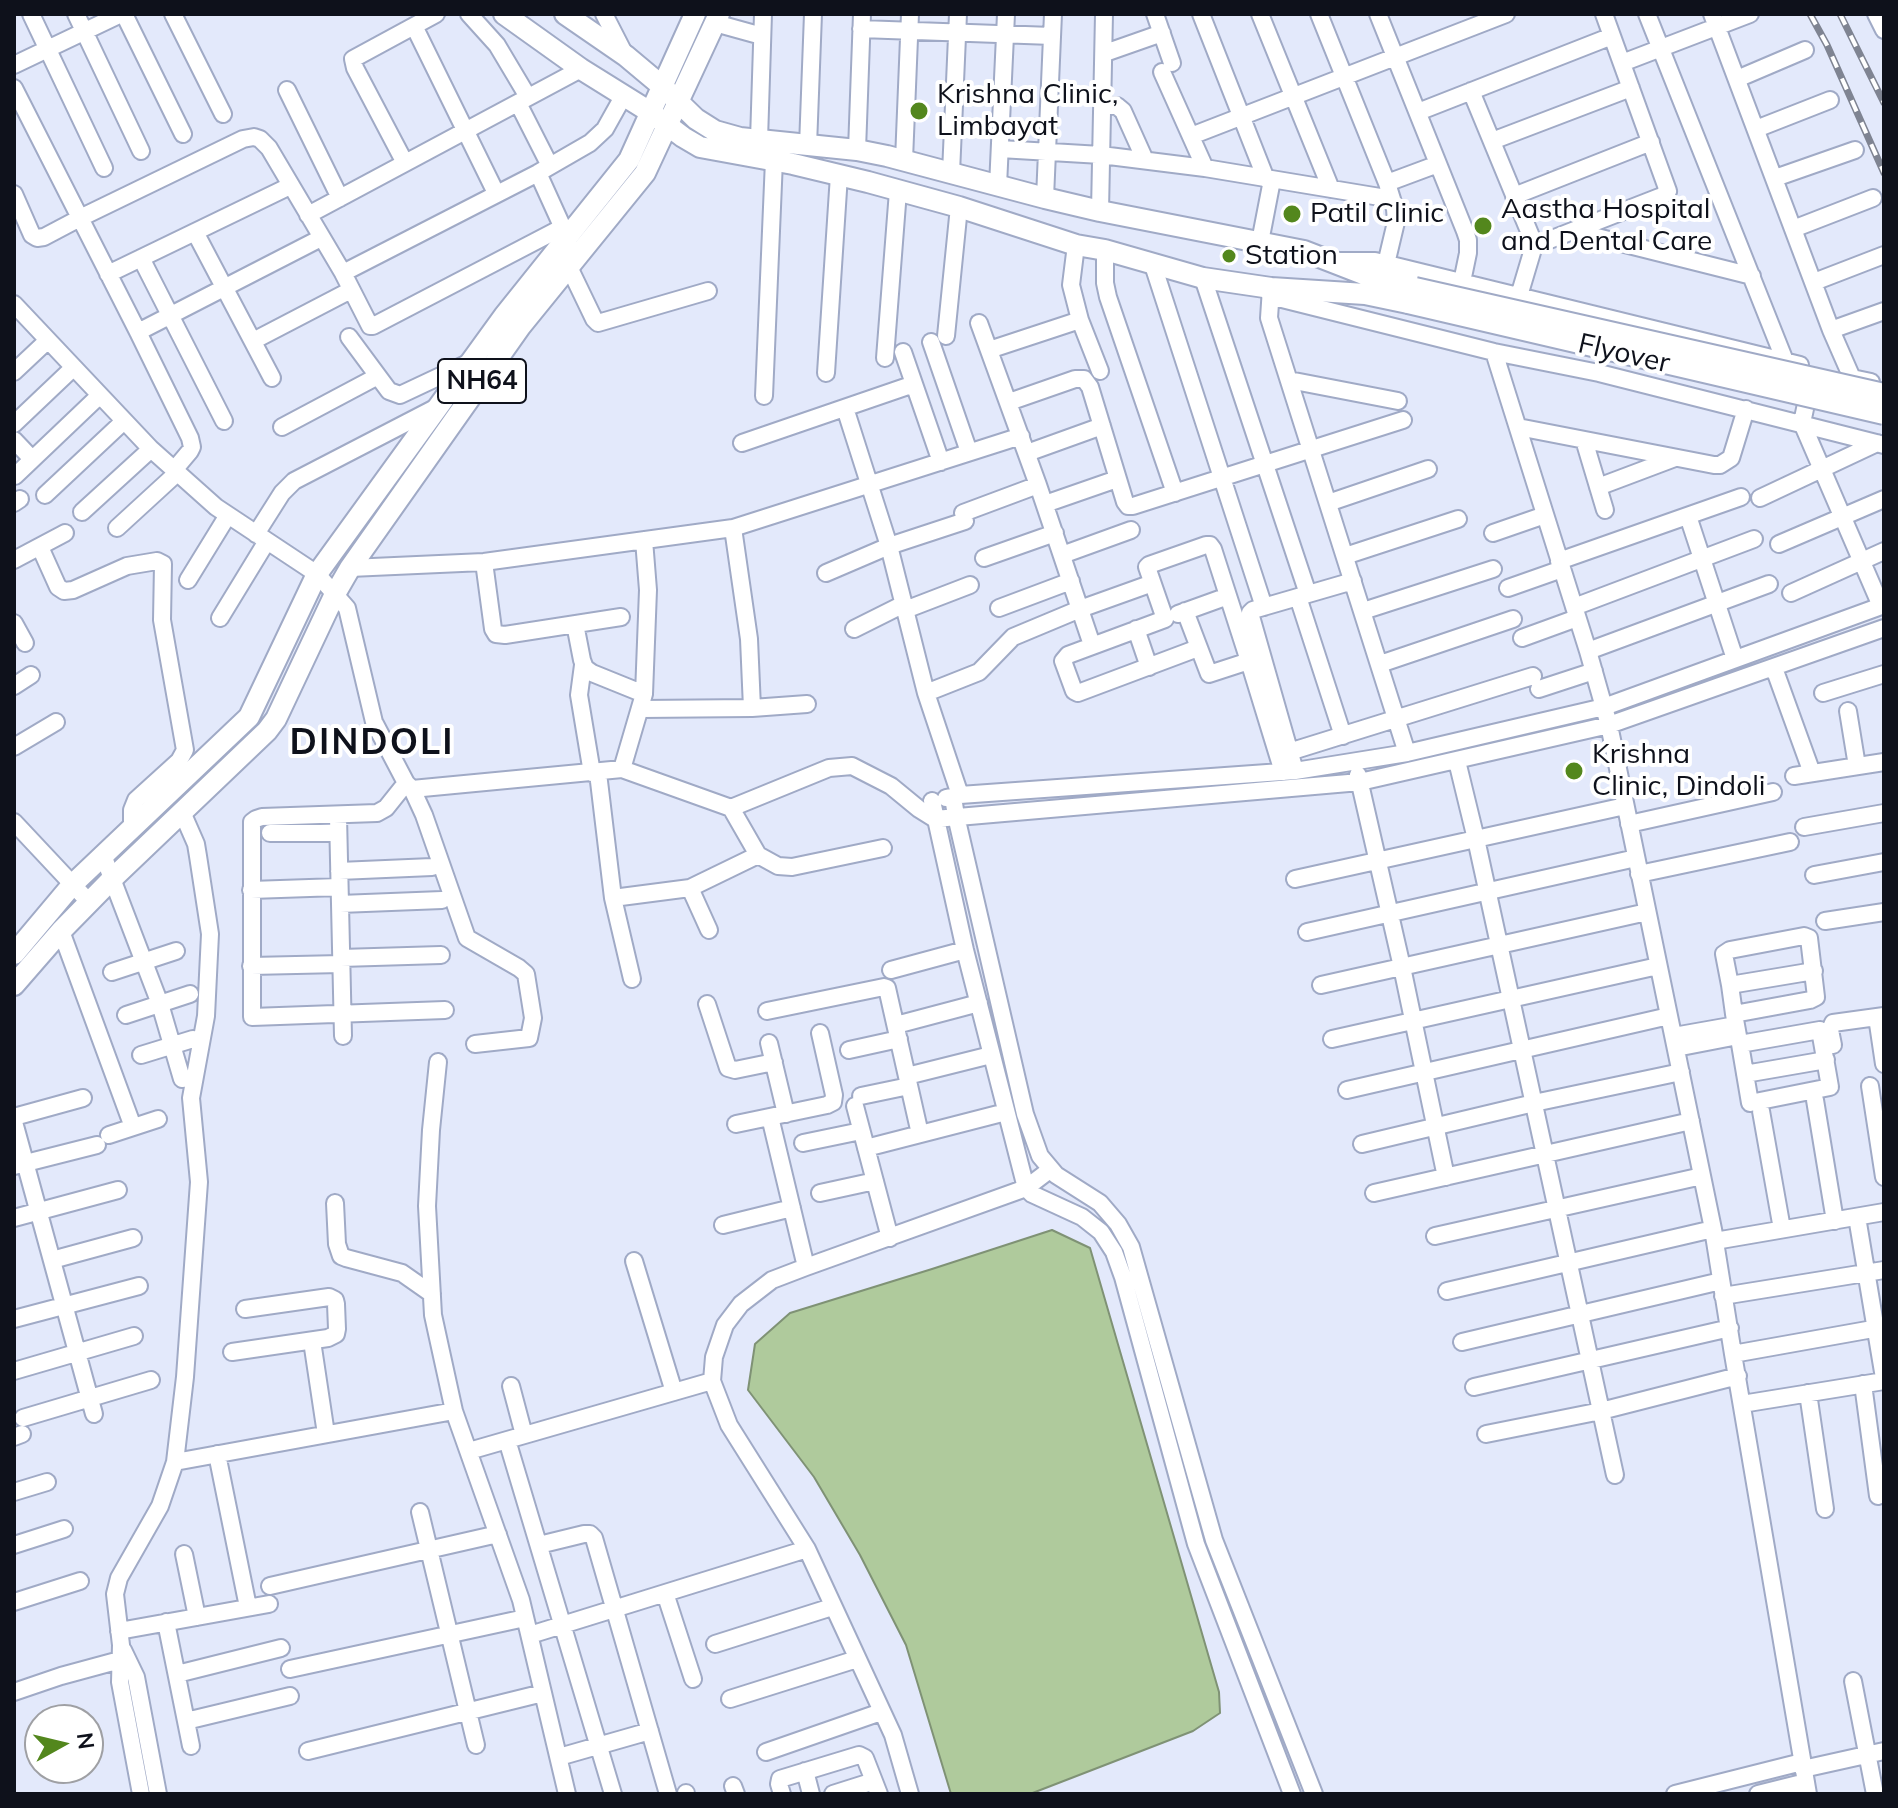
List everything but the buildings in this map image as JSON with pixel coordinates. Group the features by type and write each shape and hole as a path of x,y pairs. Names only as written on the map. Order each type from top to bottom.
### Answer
{"main road":[{"path":"504,14 700,147 839,175 959,207 1076,245 1271,292 1374,278"},
{"path":"565,14 626,56 696,119 715,131 740,138 857,150 904,160 1100,211 1304,251 1374,278"},
{"name":"NH64","path":"14,954 72,885 249,717 317,574 565,232 629,160 695,14"},
{"name":"NH64","path":"14,985 113,878 276,719 350,568 520,327 645,173 717,18"},
{"name":"Flyover","path":"1374,278 1411,296 1884,414"},
{"name":"Flyover","path":"1411,296 1884,394"}],"street":[{"path":"31,14 104,168"},
{"path":"76,14 141,151"},
{"path":"14,65 122,14 183,134"},
{"path":"173,14 223,114"},
{"path":"405,163 353,63 357,56 436,14"},
{"path":"14,194 32,235 44,237 248,137 260,139 269,148 343,273 367,323 373,326 565,232 523,100 497,45 469,14"},
{"path":"604,14 626,56"},
{"path":"759,140 763,14"},
{"path":"808,146 813,14"},
{"path":"951,173 958,14"},
{"path":"998,186 1006,14"},
{"path":"1045,198 1053,14"},
{"path":"1100,211 1104,14"},
{"path":"1155,14 1162,33 1167,68 1205,168"},
{"path":"1201,14 1241,118 1269,179 1260,242"},
{"path":"1260,14 1331,189"},
{"path":"1319,14 1395,209 1396,222 1374,278 1462,282 1884,384"},
{"path":"1378,14 1468,240 1462,282"},
{"path":"1534,246 1667,193 1668,187 1604,14"},
{"path":"1647,14 1785,361"},
{"path":"1622,63 1715,20 1750,14"},
{"path":"1876,14 1884,30"},
{"path":"1191,136 1499,15"},
{"path":"717,18 762,36"},
{"path":"1715,20 1831,330 1852,378"},
{"path":"857,150 862,22 910,22 957,33 1052,36"},
{"path":"904,160 910,22"},
{"path":"414,26 496,193"},
{"path":"1105,53 1162,33"},
{"path":"1418,112 1612,36"},
{"path":"1737,79 1805,50"},
{"path":"308,215 581,69"},
{"path":"14,88 191,443 190,451 175,471 117,528"},
{"path":"1492,141 1631,88"},
{"path":"287,90 340,198"},
{"path":"1471,91 1534,246 1519,296"},
{"path":"343,273 544,169 601,135 624,95"},
{"path":"1756,129 1830,100"},
{"path":"1103,105 1117,106 1123,111 1145,160"},
{"path":"1514,196 1651,142"},
{"path":"1000,149 1145,160 1331,189 1390,191 1438,164"},
{"path":"1775,178 1855,150"},
{"path":"764,396 774,160"},
{"path":"826,373 839,175"},
{"path":"108,274 290,186"},
{"path":"885,358 898,191"},
{"path":"1793,229 1873,198"},
{"path":"959,207 938,339 969,452"},
{"path":"1573,231 1752,276"},
{"path":"195,232 272,378"},
{"path":"138,332 321,238"},
{"path":"1076,245 1071,285 1080,320 1100,371"},
{"path":"1105,250 1108,297 1175,493"},
{"path":"1814,282 1884,255"},
{"path":"141,258 224,421"},
{"path":"1153,265 1264,607"},
{"path":"569,267 598,323 708,291"},
{"path":"1203,278 1265,464 1343,736"},
{"path":"253,341 351,290"},
{"path":"1407,753 1269,318 1271,292 1494,352 1599,373 1880,444"},
{"path":"1831,330 1884,311"},
{"path":"17,315 47,341 175,471 216,507 317,574 347,608 374,722 424,815 467,938 526,974 533,1018 529,1038 475,1044"},
{"path":"1599,373 1610,319"},
{"path":"989,350 1080,320"},
{"path":"979,323 1090,639"},
{"path":"349,337 389,391 400,395 470,362"},
{"path":"14,372 47,341"},
{"path":"903,352 941,462"},
{"path":"1494,352 1609,725 1714,1235 1805,1777"},
{"path":"14,424 73,368"},
{"path":"926,805 957,796 1289,772 1407,753 1604,707 1882,606 1802,423 1813,368"},
{"path":"282,427 378,376"},
{"path":"1009,402 1075,379 1084,379 1090,387 1128,506 1403,420"},
{"path":"1289,380 1398,401"},
{"path":"742,443 914,384"},
{"path":"15,476 99,396"},
{"path":"220,618 282,493 294,481 439,406"},
{"path":"845,408 889,546 926,693 957,796 956,816 1025,1114 1040,1156 1056,1175 1100,1203 1118,1224 1131,1247 1214,1540 1314,1794"},
{"path":"1518,427 1714,465 1726,463 1731,458 1746,409"},
{"path":"45,495 124,421"},
{"path":"1027,453 1102,426"},
{"path":"350,568 484,562 733,528 1021,436"},
{"path":"14,440 32,459"},
{"path":"1584,440 1605,510"},
{"path":"1760,498 1880,444"},
{"path":"82,512 151,449"},
{"path":"1598,487 1675,458"},
{"path":"1328,503 1428,469"},
{"path":"1045,504 1117,479"},
{"path":"826,573 1038,485"},
{"path":"1508,588 1560,565 1741,497"},
{"path":"1779,544 1884,499"},
{"path":"188,580 228,515"},
{"path":"1493,533 1545,515"},
{"path":"1688,516 1735,659"},
{"path":"1345,556 1458,519"},
{"path":"733,528 749,639 752,708"},
{"path":"1062,555 1131,530"},
{"path":"14,560 65,533"},
{"path":"984,558 1055,533"},
{"path":"1522,638 1754,539"},
{"path":"622,769 642,701 648,590 644,540"},
{"path":"1165,619 1149,565 1208,544 1213,549 1289,772"},
{"path":"40,547 58,587 64,591 127,566 157,561 163,564 162,620 185,750 179,761 136,800 132,810 132,829"},
{"path":"1791,593 1884,551"},
{"path":"484,562 496,634 621,617"},
{"path":"1363,611 1493,569"},
{"path":"999,608 1071,581"},
{"path":"1289,772 1289,752 1250,617 1253,610 1353,581"},
{"path":"1588,651 1769,584"},
{"path":"854,629 904,607 970,585"},
{"path":"926,693 983,669 1013,637 1147,585"},
{"path":"1198,648 1078,693 1074,691 1064,665 1064,658 1068,655 1228,596"},
{"path":"1185,611 1208,673 1211,675 1249,661"},
{"path":"1380,664 1513,619"},
{"path":"14,623 25,643"},
{"path":"575,624 583,665 579,695 595,773 613,898 632,979"},
{"path":"935,819 1360,782 1609,725 1884,628"},
{"path":"1136,629 1149,667"},
{"path":"583,665 642,701 752,708 807,704"},
{"path":"1774,668 1812,773"},
{"path":"1289,752 1397,719 1594,671"},
{"path":"1823,693 1884,674"},
{"path":"14,686 31,675"},
{"path":"1848,711 1857,766"},
{"path":"14,747 56,722"},
{"path":"1457,761 1615,1475"},
{"path":"1354,762 1402,967 1446,1177"},
{"path":"1794,776 1884,762"},
{"path":"731,808 829,768 852,766 926,805 935,819 1026,1188 1032,1194 1082,1217 1101,1232 1114,1252 1196,1544 1292,1794"},
{"path":"445,1010 252,1017 252,822 262,817 370,815 382,811 409,786 622,769 731,808 758,855 778,866 785,868 883,848"},
{"path":"1629,824 1773,792"},
{"path":"1295,879 1625,806"},
{"path":"141,1794 120,1682 115,1594 119,1578 183,1461 185,1377 199,1182 191,1098 206,1016 210,934 198,856 182,812"},
{"path":"1804,827 1884,813"},
{"path":"338,816 343,1036"},
{"path":"14,822 90,903"},
{"path":"270,833 338,833"},
{"path":"1307,932 1487,892 1790,842"},
{"path":"103,855 160,1004 182,1079"},
{"path":"613,898 690,888 758,855"},
{"path":"1814,875 1884,862"},
{"path":"339,887 432,867"},
{"path":"251,890 339,887 442,900"},
{"path":"690,888 709,930"},
{"path":"1321,985 1647,912"},
{"path":"1825,921 1884,912"},
{"path":"61,931 133,1127"},
{"path":"1675,1042 1737,1030 1818,1029 1830,1083 1827,1089 1750,1103 1737,1030 1730,985 1724,954 1804,936 1809,938 1817,994 1814,999 1737,1030"},
{"path":"891,970 965,950"},
{"path":"112,972 176,951"},
{"path":"251,966 441,955"},
{"path":"1332,1039 1658,966"},
{"path":"1730,985 1814,971"},
{"path":"767,1011 884,987 889,991 920,1134"},
{"path":"126,1015 190,994"},
{"path":"849,1050 979,1003"},
{"path":"707,1004 728,1068 735,1070 774,1062"},
{"path":"1347,1090 1669,1016"},
{"path":"1839,1086 1831,1026 1838,1022 1880,1016 1884,1064"},
{"path":"736,1124 831,1104 835,1099 820,1033"},
{"path":"141,1055 193,1039"},
{"path":"769,1043 792,1208 806,1267"},
{"path":"890,1238 861,1131 858,1101 908,1081 991,1055"},
{"path":"1745,1074 1826,1060"},
{"path":"438,1062 427,1206 433,1315 454,1411 521,1600 567,1794"},
{"path":"1362,1144 1681,1072"},
{"path":"1870,1086 1884,1177"},
{"path":"83,1098 14,1119 20,1165 39,1212 92,1406"},
{"path":"1815,1100 1835,1221"},
{"path":"1761,1111 1782,1229"},
{"path":"866,1148 1006,1112"},
{"path":"20,1165 103,1140 158,1119"},
{"path":"1374,1193 1691,1121"},
{"path":"803,1143 861,1131"},
{"path":"910,1794 893,1735 807,1549 729,1425 712,1381 714,1357 725,1325 741,1304 772,1280 1026,1188 1051,1169"},
{"path":"1435,1236 1702,1176"},
{"path":"820,1193 875,1181"},
{"path":"14,1218 118,1190"},
{"path":"335,1203 337,1244 341,1256 402,1273 432,1294"},
{"path":"723,1225 792,1208"},
{"path":"1447,1291 1714,1235 1782,1229 1884,1212"},
{"path":"1742,1404 1884,1379 1880,1328 1866,1273 1857,1217"},
{"path":"52,1260 133,1238"},
{"path":"634,1261 674,1392"},
{"path":"1462,1342 1580,1314 1722,1288 1884,1270"},
{"path":"14,1319 139,1286"},
{"path":"232,1352 312,1341 336,1334 336,1304 332,1298 245,1309"},
{"path":"1474,1387 1730,1328"},
{"path":"1733,1354 1880,1328"},
{"path":"14,1371 134,1336"},
{"path":"312,1341 326,1434"},
{"path":"1486,1434 1601,1411 1738,1376"},
{"path":"20,1429 92,1406 151,1380"},
{"path":"469,1451 712,1381"},
{"path":"1863,1384 1878,1496"},
{"path":"511,1386 524,1435"},
{"path":"1808,1393 1825,1509"},
{"path":"183,1461 454,1411"},
{"path":"507,1440 613,1794"},
{"path":"215,1455 248,1607"},
{"path":"14,1492 47,1482"},
{"path":"420,1512 476,1745"},
{"path":"14,1545 64,1529"},
{"path":"14,1692 61,1676 119,1639 166,1622 248,1607 270,1595 498,1534"},
{"path":"539,1545 584,1534 594,1538 668,1794"},
{"path":"530,1635 807,1549"},
{"path":"184,1554 197,1617"},
{"path":"14,1602 80,1581"},
{"path":"665,1593 693,1679"},
{"path":"715,1644 832,1607"},
{"path":"290,1669 525,1618"},
{"path":"166,1622 191,1746"},
{"path":"119,1639 136,1677 158,1794"},
{"path":"177,1674 281,1648"},
{"path":"730,1699 857,1659"},
{"path":"1853,1681 1875,1794"},
{"path":"308,1751 543,1693"},
{"path":"186,1721 290,1696"},
{"path":"766,1752 881,1712"},
{"path":"559,1757 650,1731"},
{"path":"1758,1794 1866,1754 1884,1751"},
{"path":"782,1794 779,1780 859,1755 865,1758 877,1787 833,1794"},
{"path":"805,1771 811,1794"},
{"path":"1675,1794 1805,1777"}],"shaded area":[{"path":"1052,1230 1090,1248 1219,1692 1220,1713 1193,1731 1030,1794 951,1794 906,1645 860,1555 814,1477 748,1390 755,1344 790,1313"}],"railway":[{"path":"1810,14 1884,173"},
{"path":"1840,14 1884,103"}],"place":[{"name":"Krishna Clinic, Limbayat","path":"919,111"},
{"name":"Patil Clinic","path":"1292,214"},
{"name":"Aastha Hospital and Dental Care","path":"1483,226"},
{"name":"Station","path":"1229,256"},
{"name":"Krishna Clinic, Dindoli","path":"1574,771"}],"district":[{"name":"DINDOLI","path":"372,743"}]}
